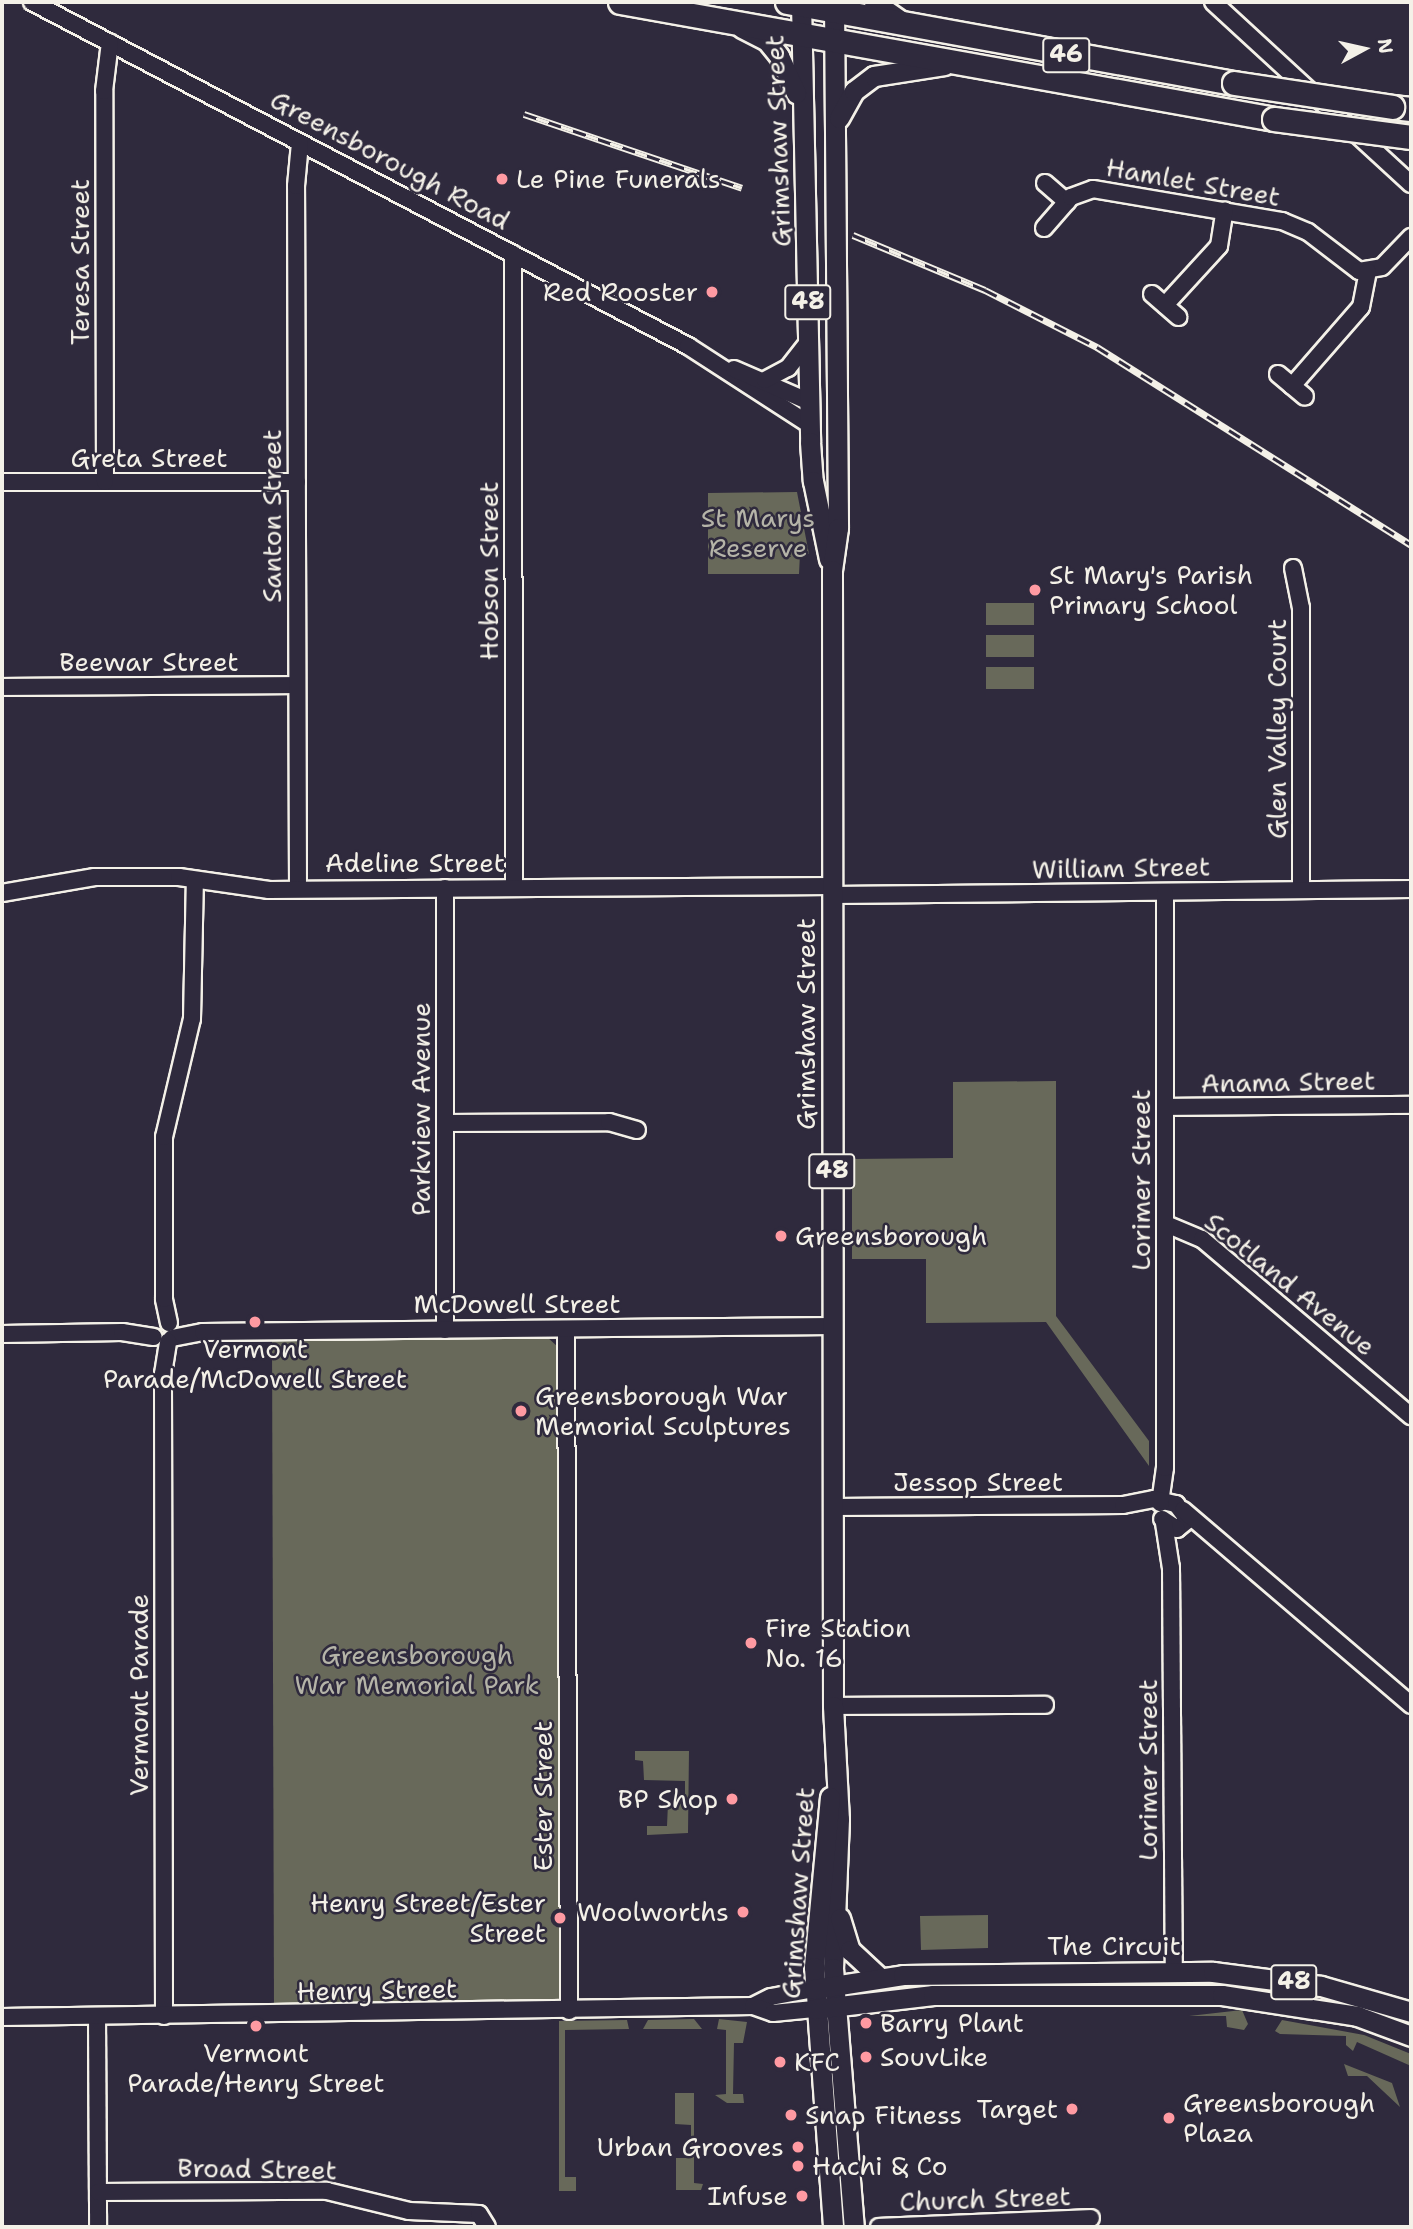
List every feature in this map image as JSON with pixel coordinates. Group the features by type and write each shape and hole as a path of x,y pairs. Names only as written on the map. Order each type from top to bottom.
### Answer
{"highway":[{"name":"46","path":"620,2 952,64 1274,119 1411,137"},
{"name":"46","path":"796,3 834,5 1080,58 1401,108"}],"main road":[{"path":"874,2 900,20"},
{"name":"Grimshaw Street","path":"796,3 801,35 804,117 813,481 832,570"},
{"name":"Grimshaw Street","path":"833,2227 814,2009 824,1987 836,1900 839,1819 834,1771 833,1706 832,570 838,528 837,122 834,5"},
{"path":"725,22 755,34 779,56 804,117"},
{"path":"837,122 854,91 874,76 952,64"},
{"name":"Greensborough Road","path":"810,402 836,424"},
{"path":"810,425 836,424"},
{"name":"Grimshaw Street","path":"834,1771 825,1826 824,1987 836,2006 853,2227"},
{"path":"836,1900 850,1950 879,1977"},
{"path":"1174,1971 1175,1994"},
{"name":"The Circuit","path":"824,1987 879,1977 1174,1971 1244,1975 1321,1986 1411,2012"},
{"name":"The Circuit","path":"814,2009 933,1995 1236,1996 1320,2008 1375,2021 1411,2036"}],"street":[{"name":"Greensborough Road","path":"32,2 722,365 810,425"},
{"path":"1212,4 1411,184"},
{"name":"Teresa Street","path":"105,482 104,91 110,43"},
{"name":"Santon Street","path":"298,889 300,143"},
{"path":"1045,184 1067,202"},
{"name":"Hamlet Street","path":"1044,228 1079,192 1093,189 1225,210 1296,226 1350,268 1368,272"},
{"path":"1178,317 1158,299 1219,246 1225,210"},
{"path":"1292,386 1365,301 1368,272 1388,263 1411,237"},
{"name":"Hobson Street","path":"513,254 514,887"},
{"path":"765,380 788,368 809,341"},
{"name":"Greensborough Road","path":"722,365 765,380 810,402"},
{"path":"1278,374 1305,397"},
{"name":"Greta Street","path":"2,482 297,482"},
{"name":"Glen Valley Court","path":"1293,568 1301,608 1301,890"},
{"name":"Beewar Street","path":"2,687 297,685"},
{"name":"Adeline Street","path":"2,893 86,877 195,880 256,889 514,887 832,890"},
{"name":"Vermont Parade","path":"164,2016 164,1137 192,1019 195,880"},
{"name":"Parkview Avenue","path":"445,888 445,1330"},
{"name":"William Street","path":"832,890 1165,892 1411,889"},
{"name":"Lorimer Street","path":"1165,892 1166,1468 1171,1569 1174,1971"},
{"name":"Anama Street","path":"1166,1107 1411,1105"},
{"path":"445,1123 609,1122 637,1130"},
{"name":"Scotland Avenue","path":"1166,1224 1202,1239 1411,1416"},
{"name":"McDowell Street","path":"2,1334 833,1326"},
{"name":"Ester Street","path":"566,1329 569,2011"},
{"name":"Jessop Street","path":"833,1507 1123,1505 1170,1512 1219,1543 1411,1705"},
{"path":"833,1706 1045,1704"},
{"name":"Henry Street","path":"753,2006 771,1997 824,1987"},
{"name":"Henry Street","path":"2,2017 569,2011 753,2006 773,2013 814,2009"},
{"path":"97,2016 98,2227"},
{"name":"Broad Street","path":"98,2192 327,2190 402,2210 479,2214 487,2227"},
{"name":"Church Street","path":"880,2227 1091,2218"}],"green space":[{"name":"St Marys Reserve","path":"797,492 809,554 800,554 799,574 708,574 708,493"},
{"path":"986,603 1034,603 1034,625 986,625"},
{"path":"986,635 1034,635 1034,657 986,657"},
{"path":"986,667 1034,667 1034,689 986,689"},
{"path":"1056,1081 1056,1316 1149,1441 1149,1466 1046,1322 926,1323 926,1259 852,1259 852,1159 953,1158 953,1082"},
{"name":"Greensborough War Memorial Park","path":"546,1336 559,1348 561,1996 555,2003 274,2006 272,1338"},
{"path":"635,1751 689,1751 688,1833 647,1835 647,1826 667,1826 668,1803 685,1802 685,1781 644,1780 643,1761 635,1760"},
{"path":"988,1915 988,1948 921,1950 920,1916"},
{"path":"1242,2010 1248,2024 1244,2030 1227,2027 1226,2016 1189,2016"},
{"path":"694,2019 702,2029 643,2029 648,2020"},
{"path":"719,2019 747,2022 743,2043 734,2043 733,2094 743,2094 744,2103 727,2103 715,2095 726,2094 726,2030 717,2029"},
{"path":"627,2020 629,2029 565,2030 565,2177 576,2177 576,2191 559,2191 559,2021"},
{"path":"1282,2020 1364,2035 1411,2054 1411,2066 1357,2042 1353,2051 1346,2045 1346,2036 1280,2034 1275,2031"},
{"path":"1344,2064 1392,2083 1400,2107 1367,2076 1348,2076"},
{"path":"675,2093 694,2093 694,2183 703,2184 701,2190 676,2190 676,2158 691,2158 691,2125 675,2124"}],"railway":[{"path":"524,114 742,188"},
{"path":"853,235 985,290 1097,347 1411,545"}],"place":[{"name":"Le Pine Funerals","path":"502,179"},
{"name":"Red Rooster","path":"712,292"},
{"name":"St Mary's Parish Primary School","path":"1035,590"},
{"name":"Greensborough","path":"781,1236"},
{"name":"Vermont Parade/McDowell Street","path":"255,1322"},
{"name":"Greensborough War Memorial Sculptures","path":"521,1411"},
{"name":"Fire Station No. 16","path":"751,1643"},
{"name":"BP Shop","path":"732,1799"},
{"name":"Woolworths","path":"743,1912"},
{"name":"Henry Street/Ester Street","path":"560,1918"},
{"name":"Barry Plant","path":"866,2023"},
{"name":"Vermont Parade/Henry Street","path":"256,2026"},
{"name":"SouvLike","path":"866,2057"},
{"name":"KFC","path":"780,2062"},
{"name":"Target","path":"1072,2109"},
{"name":"Snap Fitness","path":"791,2115"},
{"name":"Greensborough Plaza","path":"1169,2118"},
{"name":"Urban Grooves","path":"798,2147"},
{"name":"Hachi & Co","path":"798,2166"},
{"name":"Infuse","path":"802,2196"}]}
